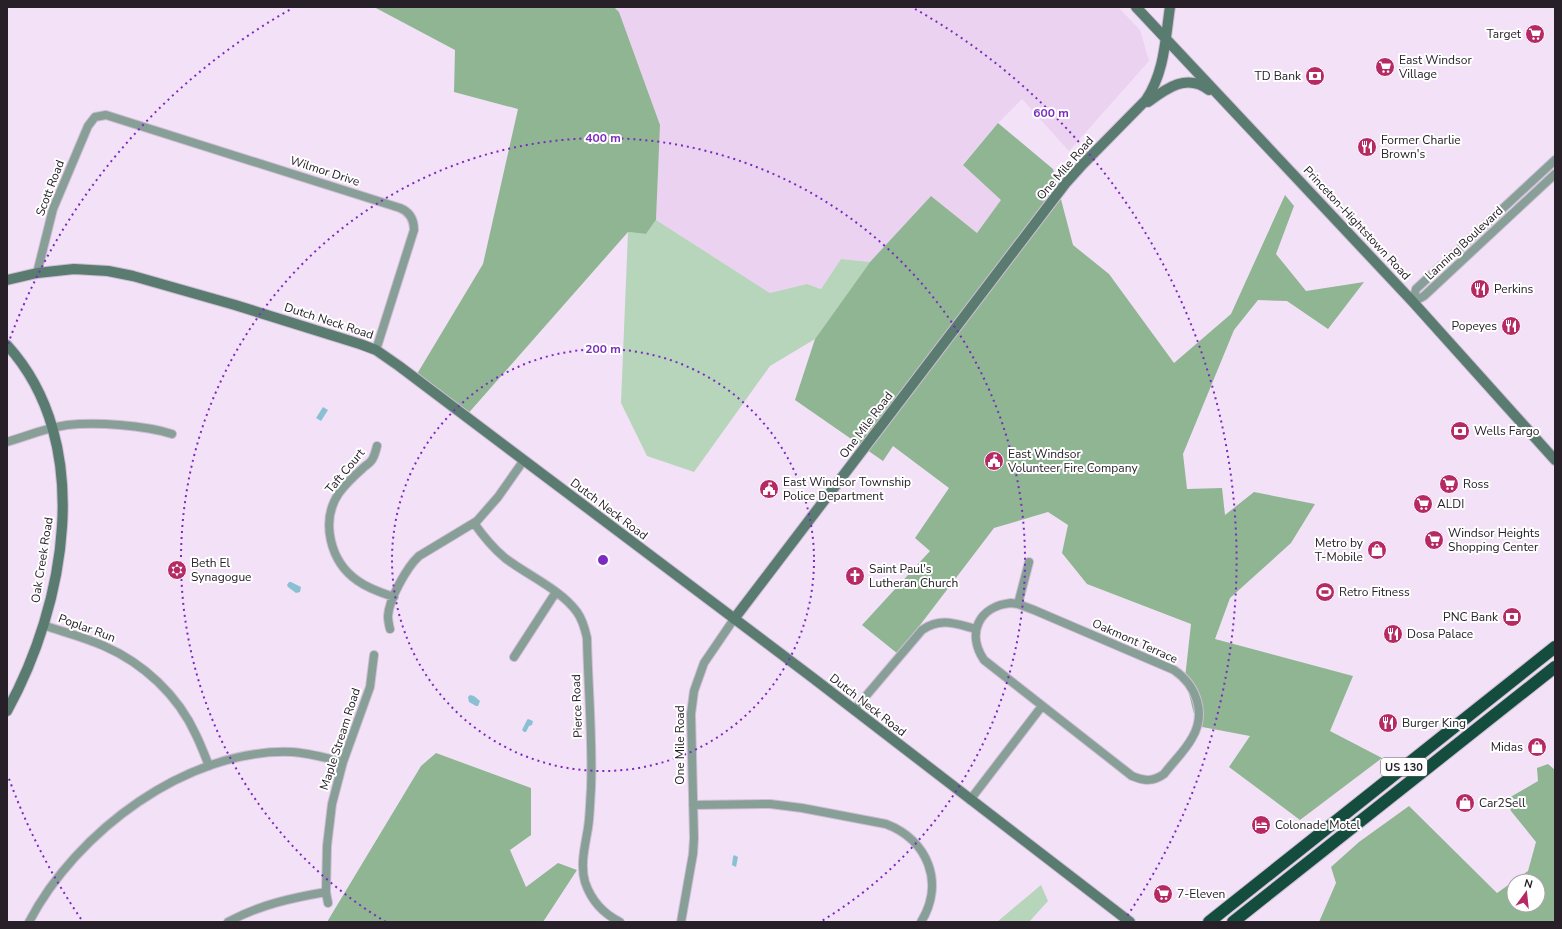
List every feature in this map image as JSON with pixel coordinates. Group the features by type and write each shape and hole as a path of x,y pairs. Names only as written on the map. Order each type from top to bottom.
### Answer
{"highway":[{"name":"US 130","path":"1209,922 1555,647"},
{"name":"US 130","path":"1233,922 1555,667"},
{"path":"1493,716 1496,704 1496,693"},
{"path":"1426,768 1424,758 1428,747"}],"street":[{"name":"Princeton-Hightstown Road","path":"1136,7 1413,302 1555,460"},
{"name":"One Mile Road","path":"681,922 693,854 694,838 691,714 694,691 704,663 734,619 1064,184 1140,108 1153,90 1162,68 1170,7"},
{"path":"1140,108 1167,88 1182,83 1198,84 1218,96"},
{"name":"Wilmor Drive","path":"95,117 106,115 400,208 409,214 412,219 414,230 376,350"},
{"name":"Scott Road","path":"37,273 53,208 88,126 95,117"},
{"name":"Lanning Boulevard","path":"1413,302 1416,289 1555,160"},
{"name":"Lanning Boulevard","path":"1413,302 1424,296 1555,174"},
{"name":"Dutch Neck Road","path":"7,280 37,273 62,270 92,270 133,276 235,305 376,350 854,710 1130,922"},
{"name":"Oak Creek Road","path":"7,346 30,376 52,428 61,469 63,511 54,582 43,625 22,681 7,711"},
{"path":"7,442 52,428 67,425 90,424 120,426 172,434"},
{"name":"Taft Court","path":"377,446 370,463 350,480 335,500 331,512 329,534 337,559 351,575 370,588 394,597"},
{"path":"390,629 388,616 394,597 404,574 412,562 419,556 483,516 524,460"},
{"name":"Pierce Road","path":"474,523 483,537 504,557 556,592 568,602 577,612 585,628 587,638 591,788 588,827 583,861 585,881 594,901 610,917 620,922"},
{"path":"1018,604 1029,562"},
{"path":"514,657 556,592"},
{"name":"Oakmont Terrace","path":"1004,604 1018,604 1174,670 1182,676 1194,692 1197,701 1198,720 1190,742 1164,774 1158,778 1146,780 1132,776 984,660 976,643 976,629 979,622 989,610 1004,604"},
{"path":"854,710 922,630 928,626 935,623 947,622 976,629"},
{"name":"Poplar Run","path":"43,625 104,646 132,661 156,680 189,721 209,766"},
{"name":"Maple Stream Road","path":"328,903 326,892 328,826 332,804 343,762 370,687 374,655"},
{"path":"970,800 1042,706"},
{"path":"29,922 45,895 63,870 90,841 108,825 146,797 166,785 209,766 235,759 276,752 307,754 343,762"},
{"path":"693,805 770,804 802,808 878,822 895,828 911,838 917,845 923,853 930,872 932,894 930,904 921,922"},
{"path":"228,922 273,903 291,898 326,892"}],"shaded area":[{"path":"614,7 1118,7 1140,30 1149,61 1069,151 1022,99 998,123 963,164 1002,199 977,233 931,196 870,262 841,259 821,289 807,284 770,293 656,220 660,125 619,12"}],"green space":[{"path":"374,7 614,7 619,12 660,125 656,220 646,234 628,232 465,417 414,379 483,264 518,109 454,92 455,50"},
{"path":"998,123 1053,169 1073,245 1109,274 1174,363 1231,314 1285,195 1294,206 1276,254 1306,291 1364,282 1328,329 1287,301 1258,300 1234,330 1183,454 1187,489 1222,488 1225,515 1254,492 1315,504 1291,543 1230,598 1215,639 1353,676 1330,731 1382,758 1300,820 1229,767 1250,736 1197,726 1185,678 1191,624 1087,584 1062,553 1068,525 1048,512 994,528 898,654 862,625 930,551 915,538 949,488 893,446 883,461 795,400 815,339 870,262 931,196 977,233 1001,200 963,165"},
{"path":"656,220 770,293 807,284 821,289 841,259 870,262 815,339 770,366 694,472 647,456 621,403 628,232 646,234"},
{"path":"436,753 531,788 531,835 510,850 526,887 558,863 577,870 543,922 327,922 421,766"},
{"path":"1548,764 1555,770 1555,922 1319,922 1336,883 1331,867 1359,842 1409,806 1497,893 1506,887 1506,913 1546,913 1546,873 1525,873 1528,871 1536,842 1511,811 1507,799 1538,781 1537,768"},
{"path":"1041,885 1048,901 1029,922 997,922"}],"water":[{"path":"323,407 328,410 321,421 316,418"},
{"path":"289,582 301,587 300,592 296,593 288,587 287,585"},
{"path":"470,695 474,696 480,701 478,706 469,702 468,697"},
{"path":"528,719 533,721 532,725 529,726 526,732 524,732 522,730"},
{"path":"734,855 738,857 736,867 732,865"}],"place":[{"name":"Target","path":"1535,34"},
{"name":"East Windsor Village","path":"1385,67"},
{"name":"TD Bank","path":"1315,76"},
{"name":"Former Charlie Brown's","path":"1367,147"},
{"name":"Perkins","path":"1480,289"},
{"name":"Popeyes","path":"1511,326"},
{"name":"Wells Fargo","path":"1460,431"},
{"name":"East Windsor Volunteer Fire Company","path":"994,461"},
{"name":"Ross","path":"1449,484"},
{"name":"East Windsor Township Police Department","path":"769,489"},
{"name":"ALDI","path":"1423,504"},
{"name":"Windsor Heights Shopping Center","path":"1434,540"},
{"name":"Metro by T-Mobile","path":"1377,550"},
{"name":"Beth El Synagogue","path":"177,570"},
{"name":"Saint Paul's Lutheran Church","path":"855,576"},
{"name":"Retro Fitness","path":"1325,592"},
{"name":"PNC Bank","path":"1512,617"},
{"name":"Dosa Palace","path":"1393,634"},
{"name":"Burger King","path":"1388,723"},
{"name":"Midas","path":"1537,747"},
{"name":"Car2Sell","path":"1465,803"},
{"name":"Colonade Motel","path":"1261,825"},
{"name":"7-Eleven","path":"1163,894"}]}
